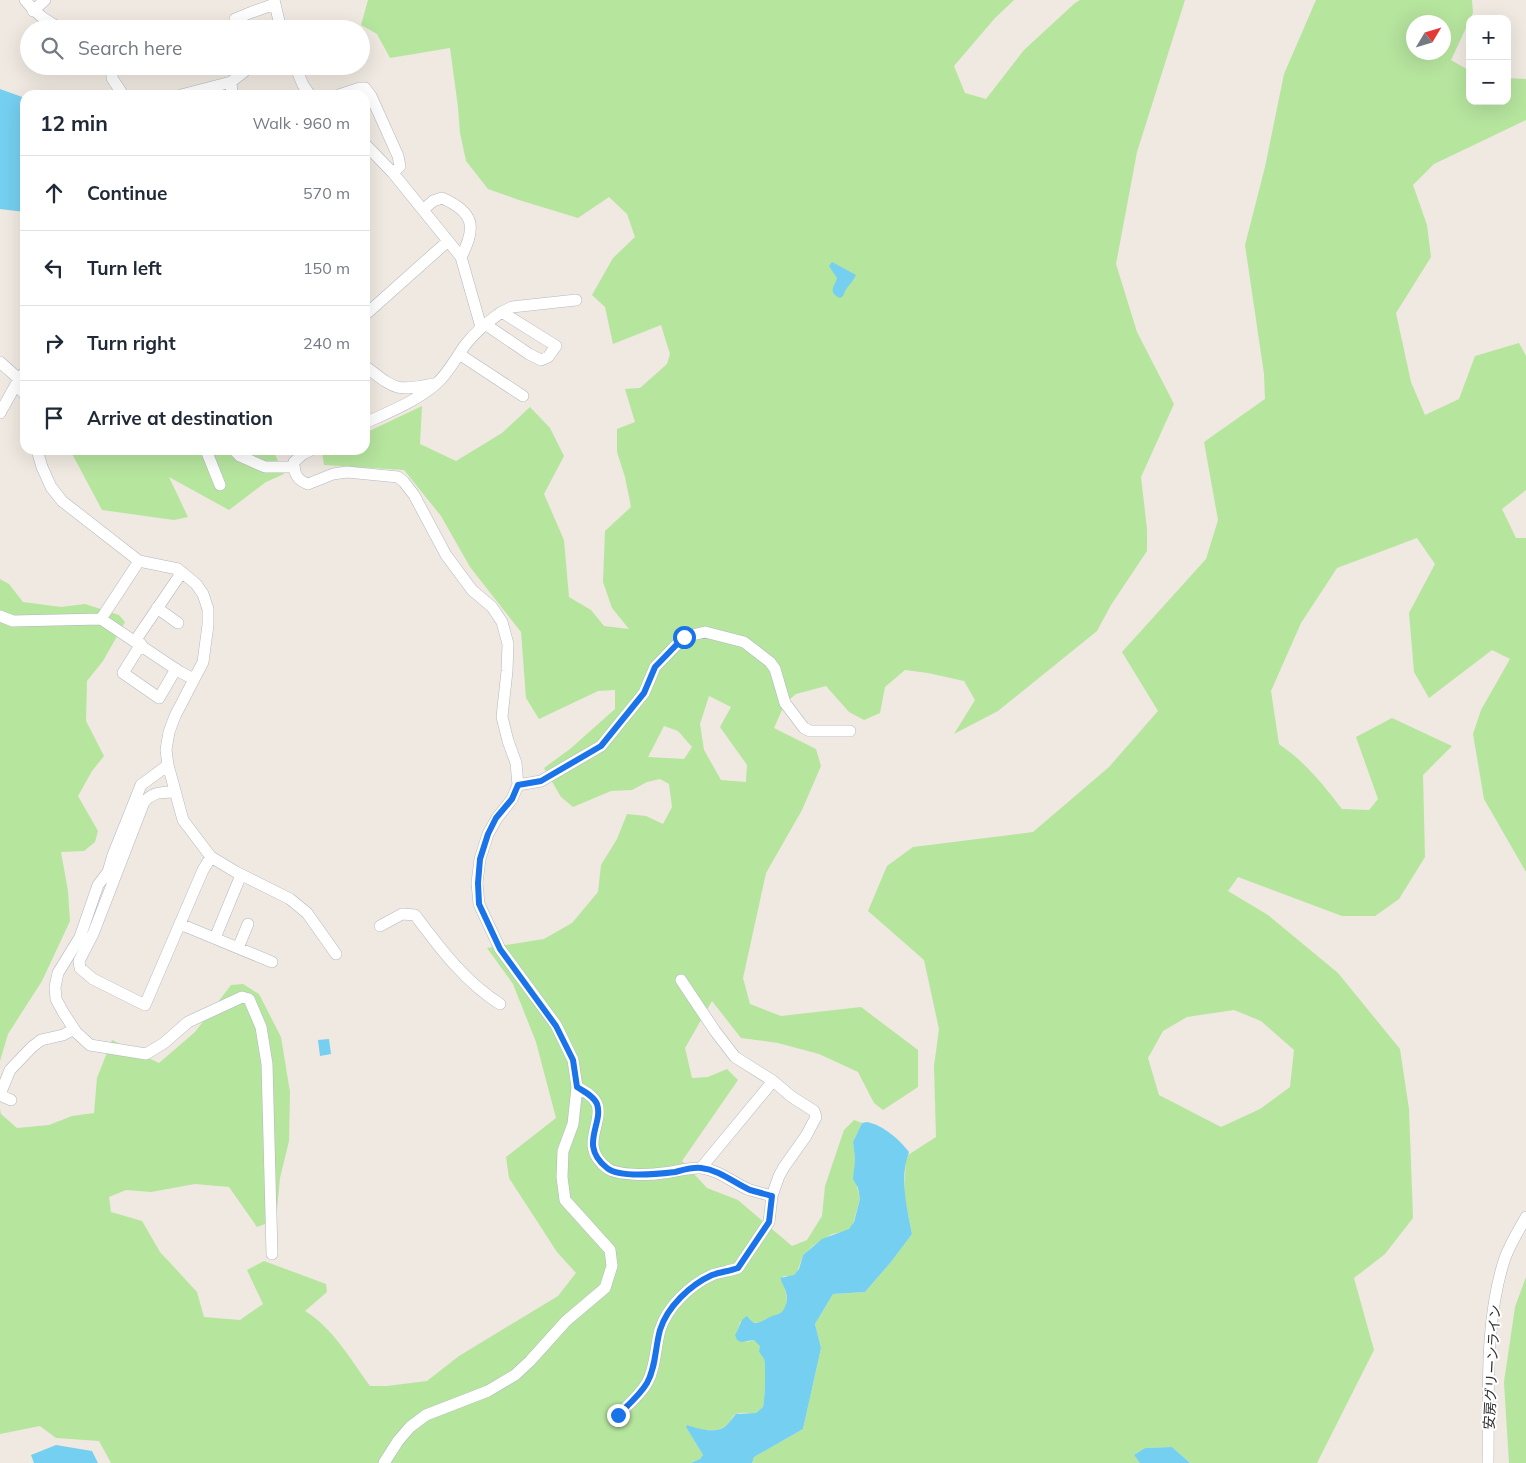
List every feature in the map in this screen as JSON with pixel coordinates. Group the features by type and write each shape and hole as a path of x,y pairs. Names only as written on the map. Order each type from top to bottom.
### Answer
{"street":[{"path":"25,0 33,10 47,20"},
{"path":"33,10 45,0"},
{"path":"235,20 275,1 279,20"},
{"path":"112,75 120,90"},
{"path":"200,90 231,82 240,75"},
{"path":"299,75 306,90"},
{"path":"231,82 232,90"},
{"path":"354,90 360,88 365,88 366,90"},
{"path":"370,96 398,156 400,166 393,173"},
{"path":"370,149 393,173 461,257 483,325 541,360 548,357 556,346 505,314 500,313"},
{"path":"422,210 433,201 442,198 463,210 471,221 471,232 469,242 461,257"},
{"path":"370,311 448,241"},
{"path":"370,421 420,397 437,383 483,325 500,313 512,307 576,300"},
{"path":"459,354 523,396"},
{"path":"0,362 20,375"},
{"path":"370,370 394,387 403,389 437,383"},
{"path":"0,413 20,379"},
{"path":"38,455 51,488 62,502 139,561 178,568 196,584 203,594 208,609 208,625 203,662 175,716 169,732 166,750 183,820 211,857 241,875 290,899 307,913 336,954"},
{"path":"208,455 220,485"},
{"path":"239,455 265,467 294,467"},
{"path":"302,455 294,462 294,472 300,481 308,484 333,474 347,472 398,477 404,482 414,495 446,554 472,590 492,607 502,622 508,644 502,716 516,763 518,785 512,799 496,818 488,834 480,859 479,904 500,949 556,1026 573,1060 577,1087 573,1124 563,1152 562,1177 565,1200 610,1250 612,1266 606,1288 566,1321 530,1362 515,1375 488,1391 426,1415 410,1427 398,1441 384,1463"},
{"path":"101,619 139,561"},
{"path":"176,669 159,698 123,673 157,608 182,572"},
{"path":"157,608 178,623"},
{"path":"0,616 13,621 101,619 194,679"},
{"path":"518,785 541,781 601,746 644,693 655,667 684,637 705,632 744,642 770,662 775,668 785,703 804,728 810,731 850,731"},
{"path":"168,764 141,785 108,872 98,885 80,937 58,973 55,987 56,999 74,1029 90,1045 146,1054 164,1043 188,1022 242,997 249,999 261,1027 267,1064 272,1254"},
{"path":"175,792 158,793 150,796 144,802 93,934 79,960 80,968 93,979 145,1005 203,870 211,857"},
{"path":"215,938 241,875"},
{"path":"380,926 402,914 415,915 451,962 482,992 500,1004"},
{"path":"180,924 272,962"},
{"path":"238,948 248,924"},
{"path":"618,1415 646,1384 652,1371 660,1330 667,1315 681,1296 712,1275 738,1268 769,1222 772,1196 784,1167 806,1136 816,1116 814,1111 792,1097 773,1081 734,1057 681,980"},
{"path":"11,1100 4,1097 1,1092 10,1070 17,1062 41,1040 54,1035 63,1035 74,1029"},
{"path":"701,1168 773,1081"},
{"path":"577,1087 597,1102 598,1111 593,1145 595,1153 607,1168 622,1172 662,1174 701,1168 716,1172 750,1190 772,1196"},
{"name":"安房グリーンライン","path":"1488,1463 1490,1339 1494,1300 1505,1257 1526,1217"}],"green space":[{"path":"368,0 1014,0 995,18 954,66 965,93 986,99 1024,50 1080,0 1185,0 1137,152 1116,264 1137,332 1174,404 1141,477 1147,529 1147,551 1111,605 1097,631 998,711 954,734 975,700 964,681 905,670 885,687 880,713 864,720 849,712 826,686 796,694 785,703 774,728 816,749 821,766 802,810 766,873 743,978 750,1004 781,1016 861,1007 918,1050 918,1087 883,1110 874,1103 858,1072 819,1054 778,1043 741,1038 712,1001 685,1048 692,1078 708,1077 727,1069 738,1080 682,1161 707,1188 738,1200 792,1246 807,1240 822,1216 825,1186 844,1130 854,1120 862,1123 853,1142 854,1175 860,1199 852,1227 846,1231 832,1234 814,1245 803,1255 797,1272 792,1277 784,1276 780,1279 785,1288 787,1299 782,1313 758,1323 740,1322 738,1330 747,1342 754,1340 759,1343 761,1348 759,1352 764,1359 763,1407 756,1413 736,1414 728,1425 717,1430 686,1427 703,1455 700,1459 691,1463 111,1463 99,1441 56,1438 40,1426 0,1434 0,1109 1,1114 17,1128 49,1125 72,1116 94,1113 97,1078 112,1040 159,1063 195,1032 231,985 243,984 259,994 281,1037 290,1092 289,1141 280,1178 276,1220 257,1227 229,1187 195,1184 151,1192 126,1190 109,1197 111,1212 142,1221 160,1252 197,1292 204,1317 240,1320 263,1304 247,1270 264,1261 326,1284 327,1292 305,1311 333,1335 370,1386 387,1386 427,1381 459,1356 558,1296 576,1273 557,1252 509,1178 506,1157 556,1118 536,1042 513,984 487,948 544,939 572,923 598,892 601,865 617,839 627,814 646,816 663,824 672,807 669,784 660,779 647,782 632,790 611,791 573,807 561,797 544,768 570,749 615,709 615,690 598,691 539,719 526,698 521,632 470,567 441,516 404,470 324,465 322,455 370,455 370,431 422,406 420,444 456,461 502,433 530,407 550,428 564,456 544,494 564,540 569,597 591,610 604,626 629,629 612,608 603,582 605,531 631,507 625,477 617,452 617,429 635,422 625,389 640,388 667,364 670,354 661,325 613,344 605,307 592,295 613,258 635,237 627,214 609,197 578,218 488,189 466,161 460,133 450,48 390,58 377,34 370,30 370,20 362,20","holes":["709,696 731,707 720,727 747,765 746,782 721,780 704,750 700,724","664,726 678,731 692,747 684,759 648,757"]},
{"path":"1316,0 1472,0 1473,13 1472,15 1466,15 1466,28 1451,60 1466,69 1466,105 1511,105 1511,78 1526,79 1526,120 1434,164 1413,185 1427,225 1431,257 1396,313 1411,382 1425,415 1459,399 1475,356 1519,343 1526,356 1526,490 1502,509 1516,538 1526,538 1526,872 1484,799 1473,734 1481,710 1510,659 1492,650 1429,698 1414,672 1409,613 1435,564 1417,538 1337,568 1301,623 1271,691 1279,744 1313,774 1342,809 1369,810 1378,799 1356,737 1392,718 1452,746 1423,775 1425,857 1399,899 1375,916 1342,916 1238,877 1228,891 1268,915 1338,973 1400,1049 1409,1109 1413,1218 1385,1254 1354,1278 1374,1350 1317,1463 1190,1463 1172,1447 1145,1448 1134,1455 1140,1463 752,1463 754,1457 803,1429 821,1348 815,1324 833,1294 865,1292 912,1234 904,1194 906,1158 936,1137 934,1066 939,1029 924,960 868,911 887,866 913,847 1033,832 1109,767 1158,711 1122,652 1206,559 1218,520 1204,442 1265,399 1264,374 1245,245 1265,167 1284,74","holes":["1234,1010 1261,1021 1294,1050 1290,1087 1260,1109 1221,1127 1159,1095 1148,1058 1163,1031 1187,1017"]},
{"path":"73,455 275,455 284,474 266,482 229,510 169,477 188,517 174,520 102,510"},
{"path":"0,579 9,584 23,602 61,607 85,604 119,615 125,622 103,661 87,681 86,721 104,756 92,771 78,796 98,831 95,842 84,851 61,852 68,891 70,921 42,981 8,1034 0,1061"},
{"path":"1526,1277 1526,1463 1509,1463 1504,1382 1515,1307"}],"water":[{"path":"0,89 20,96 20,211 0,209"},
{"path":"832,262 856,275 840,298 833,291 837,278 829,266"},
{"path":"329,1039 331,1054 320,1056 318,1040"},
{"path":"867,1122 879,1126 891,1134 909,1152 904,1183 912,1234 865,1292 833,1294 815,1324 821,1348 803,1429 754,1457 752,1463 691,1463 700,1459 703,1455 686,1427 687,1425 708,1430 719,1429 728,1424 736,1414 756,1413 763,1407 765,1368 764,1359 759,1352 760,1346 754,1340 741,1342 737,1340 735,1335 741,1322 747,1316 753,1322 758,1323 782,1312 787,1295 780,1278 794,1275 799,1269 803,1255 822,1239 849,1229 854,1222 860,1199 858,1188 853,1179 855,1159 853,1142 862,1123"},
{"path":"56,1445 92,1451 98,1463 34,1463 31,1455"},
{"path":"1172,1447 1190,1463 1140,1463 1134,1455 1145,1448"}],"route":[{"path":"618,1415 646,1384 652,1371 660,1330 667,1315 681,1296 697,1284 712,1275 738,1268 769,1222 772,1196 750,1190 716,1172 701,1168 662,1174 636,1174 612,1171 607,1168 595,1153 593,1145 593,1134 598,1111 597,1102 577,1087 573,1060 556,1026 500,949 479,904 480,859 488,834 496,818 512,799 518,785 541,781 601,746 644,693 655,667 684,637"}]}
